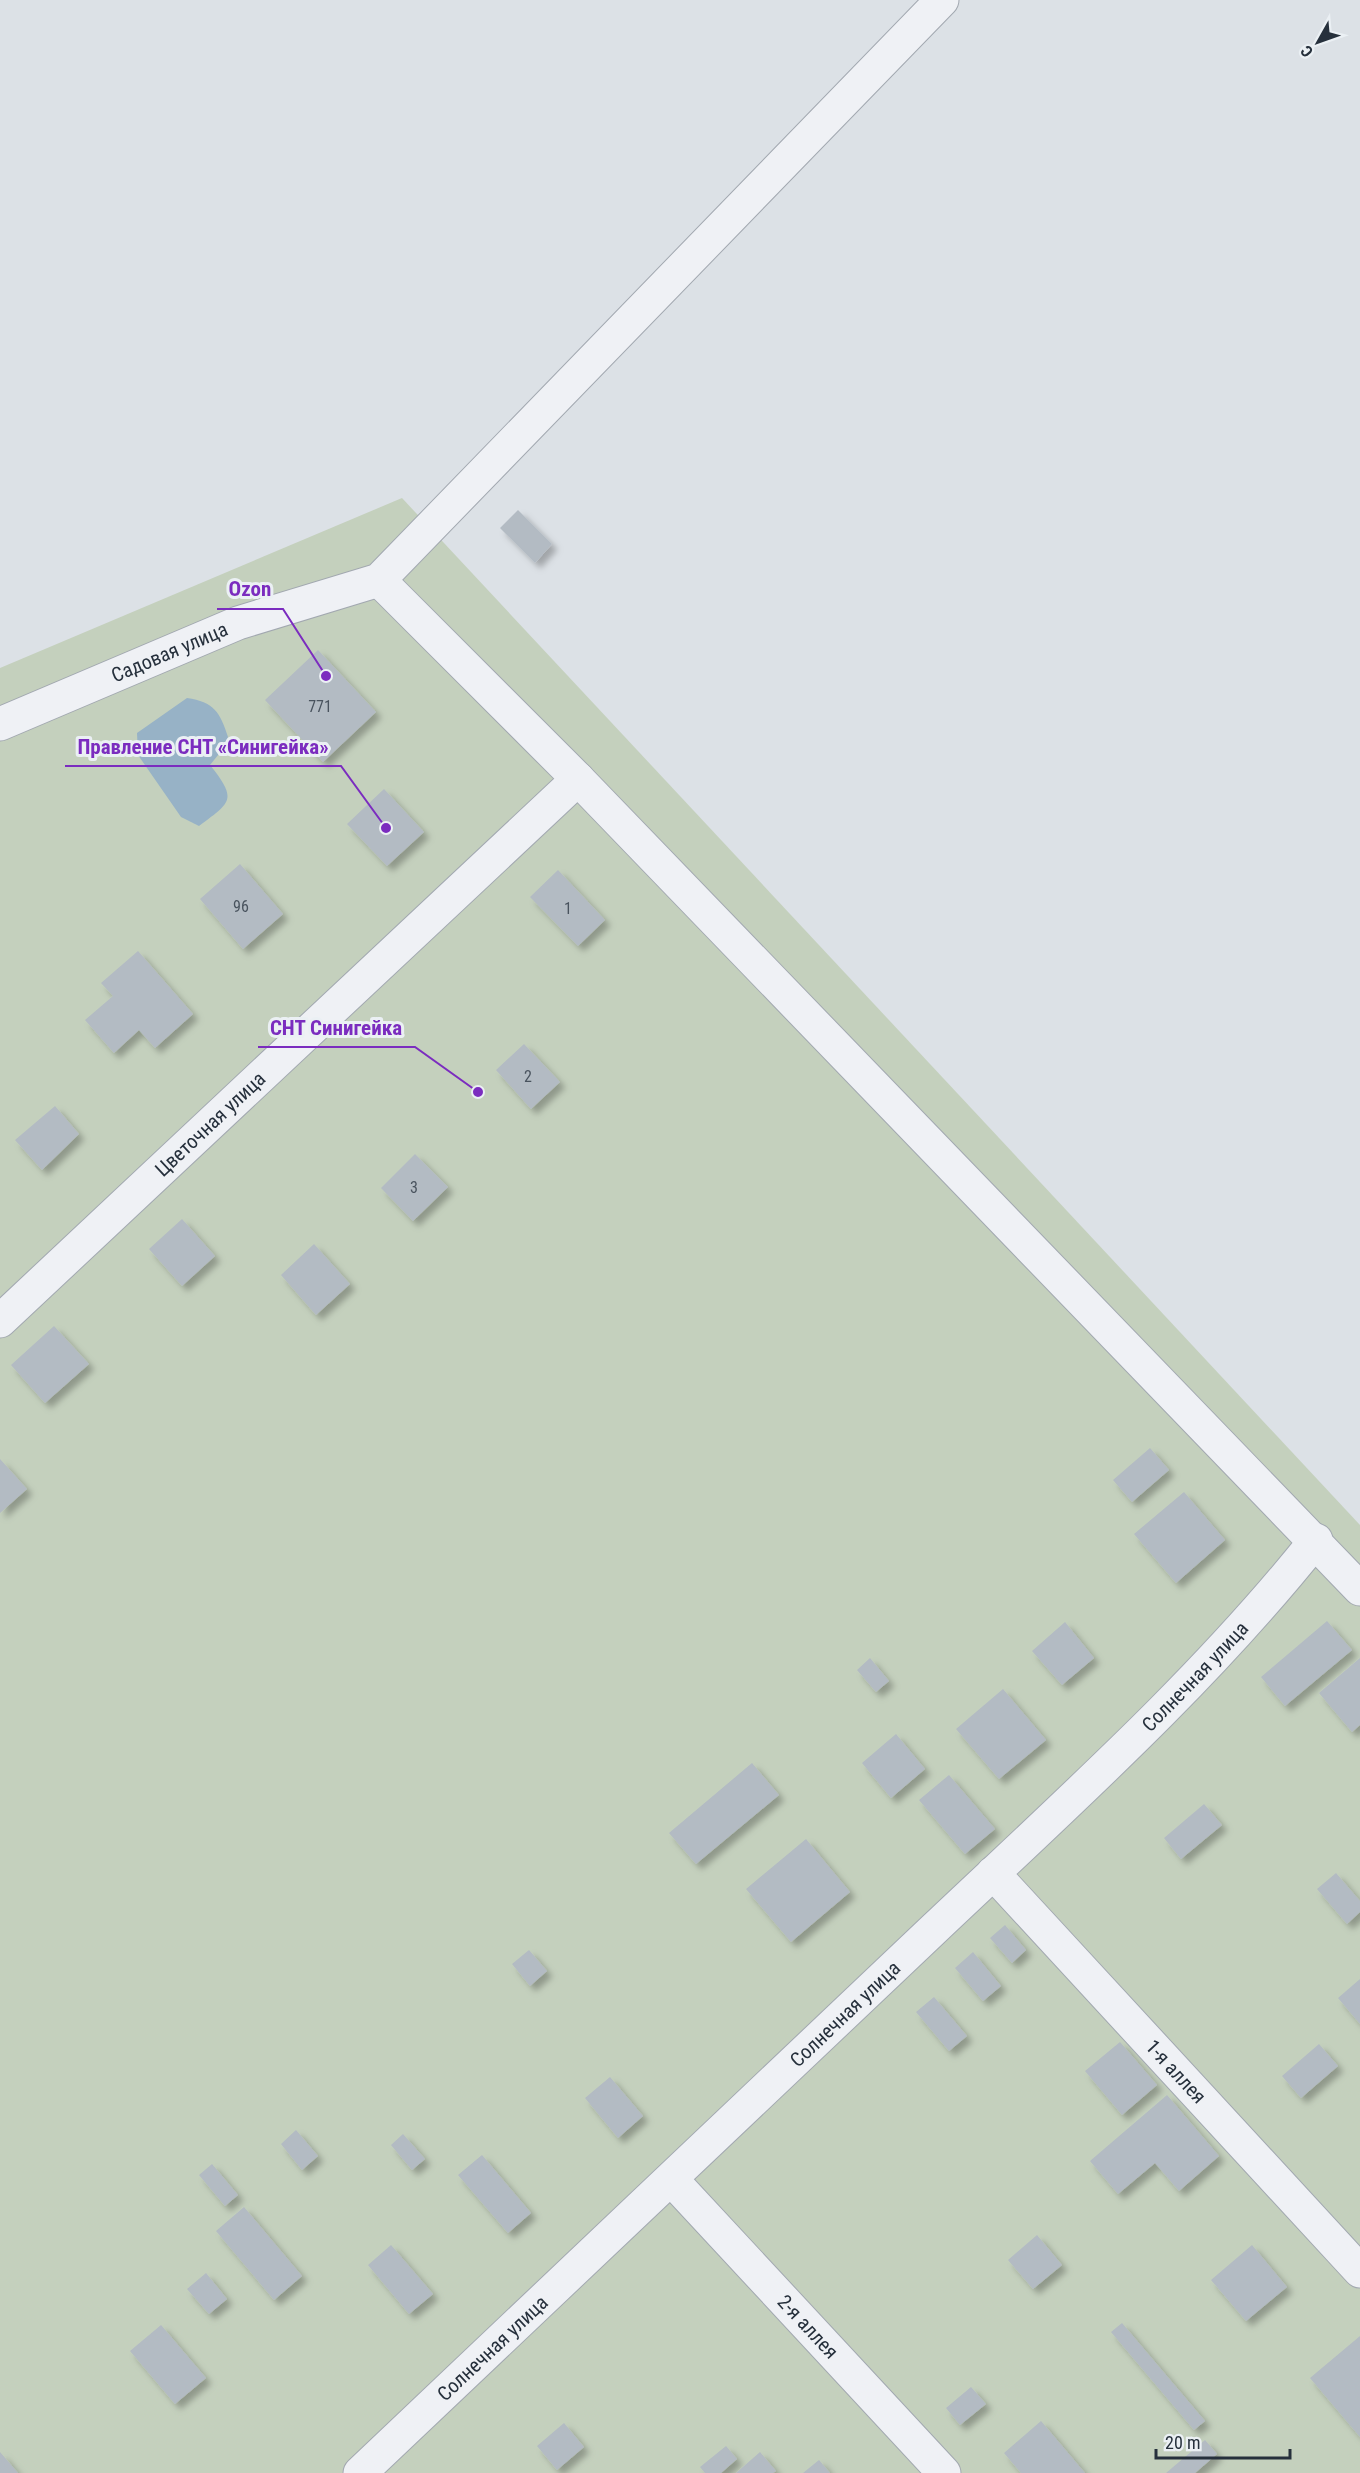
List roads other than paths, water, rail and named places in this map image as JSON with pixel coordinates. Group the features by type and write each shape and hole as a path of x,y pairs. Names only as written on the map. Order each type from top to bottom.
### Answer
{"street":[{"path":"942,0 380,580 578,779 1316,1540 1360,1589"},
{"name":"Садовая улица","path":"0,724 238,623 380,580"},
{"name":"Цветочная улица","path":"0,1320 578,779"},
{"name":"Солнечная улица","path":"360,2473 672,2180 1161,1711 1268,1601 1316,1540"},
{"name":"1-я аллея","path":"993,1873 1360,2271"},
{"name":"2-я аллея","path":"672,2180 944,2473"}],"water":[{"path":"187,698 204,702 215,710 228,737 223,749 210,765 225,786 227,800 218,811 199,826 181,817 138,755 137,733"}],"place":[{"name":"Ozon","path":"326,676"},
{"name":"Правление СНТ «Синигейка»","path":"386,828"},
{"name":"СНТ Синигейка","path":"478,1092"}]}
